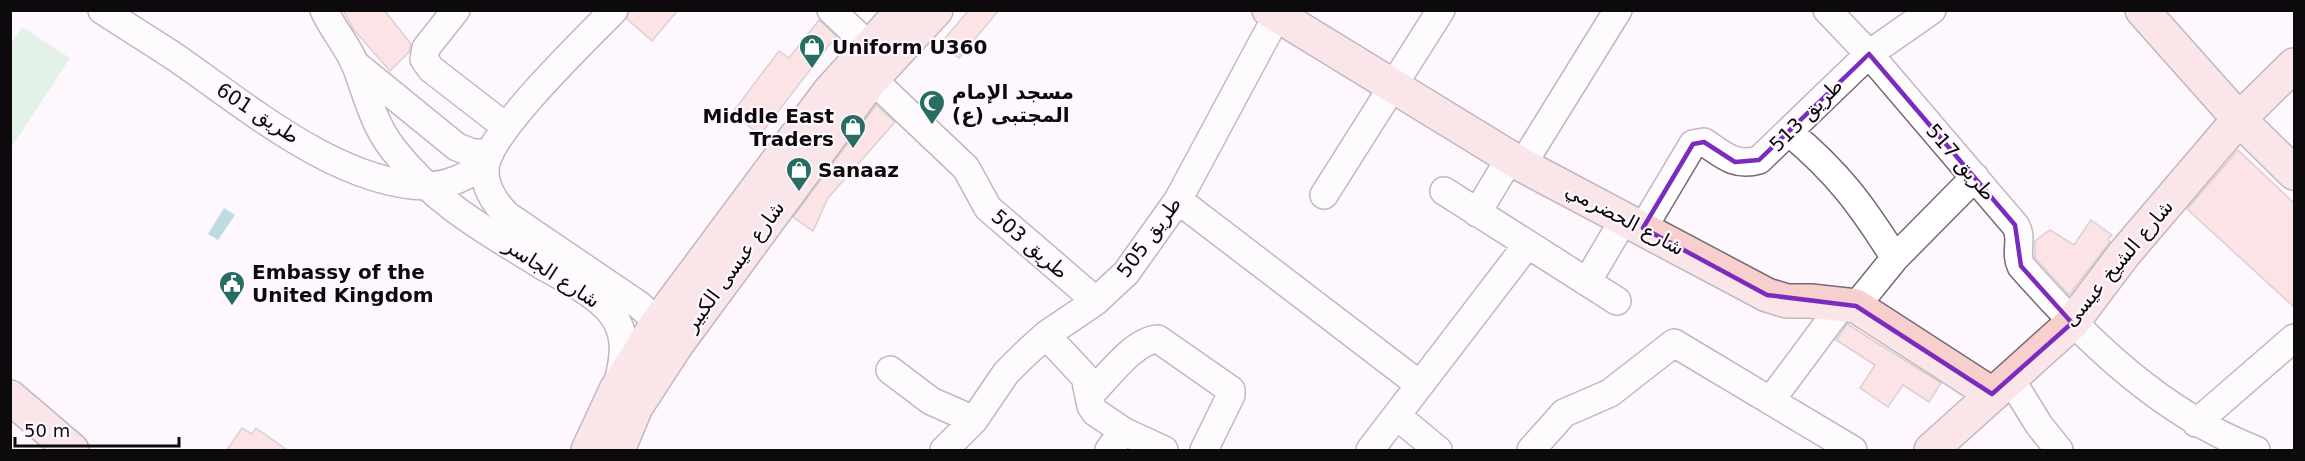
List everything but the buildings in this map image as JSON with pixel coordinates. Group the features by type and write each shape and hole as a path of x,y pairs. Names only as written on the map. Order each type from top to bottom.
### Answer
{"street":[{"name":"طريق 601","path":"102,10 256,115 329,157 377,177 427,186 458,182 488,159"},
{"path":"324,10 355,64 457,147 488,159 506,127 614,10"},
{"path":"456,10 426,48 424,59 431,69 506,127"},
{"name":"طريق 503","path":"831,10 871,63 966,168 988,208 1096,301"},
{"name":"شارع عيسى الكبير","path":"618,450 636,407 657,374 871,63 903,10"},
{"name":"شارع عيسى الكبير","path":"588,450 616,390 658,322 829,92 871,63 936,10"},
{"path":"1324,195 1391,85 1441,10"},
{"path":"1477,213 1516,162 1617,10"},
{"name":"طريق 517","path":"1827,10 1869,54 2019,230 2017,259 2072,323 2149,389 2196,423 2256,450"},
{"name":"طريق 513","path":"1634,223 1693,144 1704,142 1730,160 1747,164 1759,160 1869,54 1932,10"},
{"path":"2142,10 2238,119 2295,172"},
{"name":"شارع الحضرمي","path":"1275,12 1516,162 1767,295 1778,300 1849,306 2001,386"},
{"name":"طريق 505","path":"944,450 974,420 1006,373 1046,335 1096,301 1126,273 1178,200 1275,12"},
{"name":"شارع الجاسر","path":"355,64 372,114 392,148 442,202 578,287 608,309 621,330 625,355 616,390"},
{"name":"شارع الشيخ عيسى","path":"1931,450 2072,323 2124,254 2238,119 2295,65"},
{"path":"1789,132 1820,158 1849,189 1895,258"},
{"name":"شارع الجاسر","path":"488,159 495,204 508,216 639,305 658,322"},
{"path":"1771,400 1849,306 1975,177"},
{"path":"1444,191 1617,301"},
{"path":"1178,200 1420,385"},
{"path":"1587,282 1634,223"},
{"path":"1370,450 1527,244"},
{"path":"657,374 666,347 658,322"},
{"path":"1046,335 1085,377 1095,412 1116,441 1164,450"},
{"path":"2196,423 2295,338"},
{"path":"1089,396 1138,346 1148,339 1158,339 1217,378 1231,390 1232,395 1204,450"},
{"path":"1531,450 1564,413 1610,393 1674,343 1853,450"},
{"path":"890,370 931,401 974,420"},
{"path":"2001,386 2059,450"},
{"path":"16,404 72,450"},
{"path":"1397,416 1438,450"}],"highlighted area":[{"path":"1869,54 2015,225 2021,266 2072,323 1992,394 1856,306 1767,295 1643,228 1693,144 1704,142 1735,162 1759,160"}],"green space":[{"path":"22,27 70,58 11,148 11,44"}],"water":[{"path":"224,208 235,215 218,240 208,234"}],"place":[{"name":"Uniform U360","path":"812,70"},
{"name":"مسجد الإمام المجتبى (ع)","path":"932,126"},
{"name":"Middle East Traders","path":"853,150"},
{"name":"Sanaaz","path":"799,193"},
{"name":"Embassy of the United Kingdom","path":"232,307"}]}
